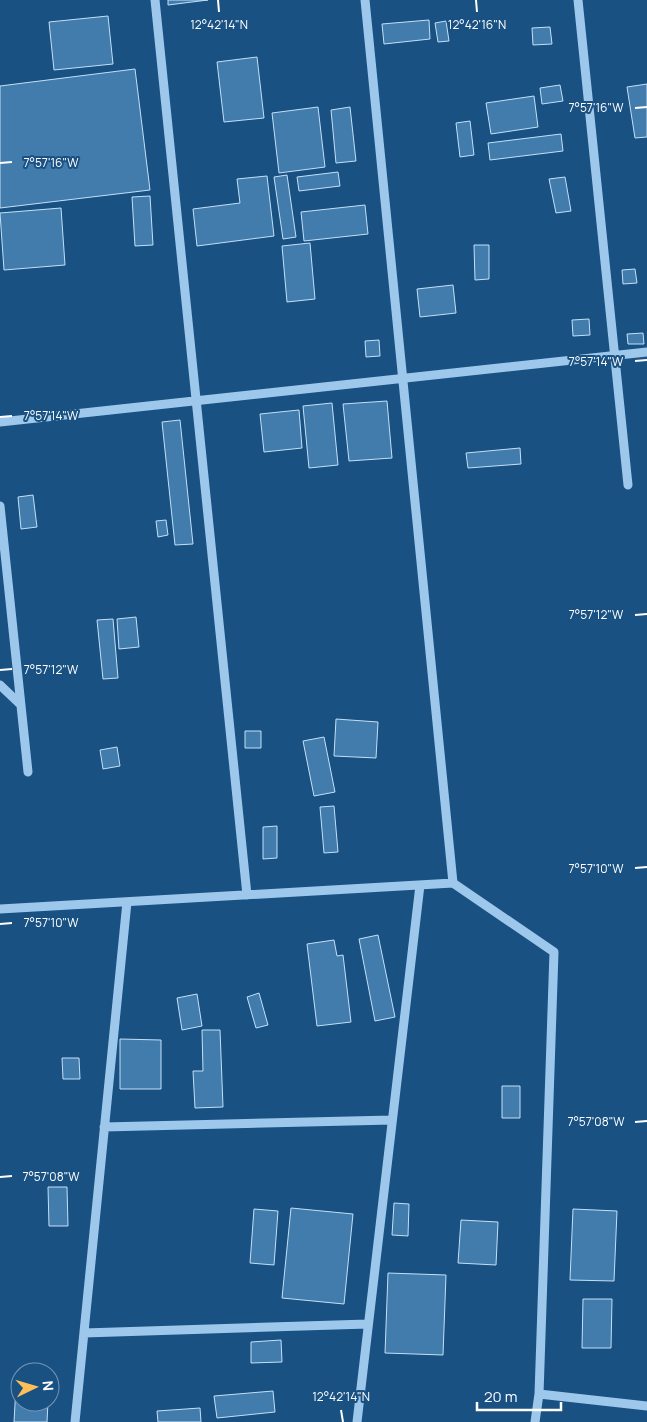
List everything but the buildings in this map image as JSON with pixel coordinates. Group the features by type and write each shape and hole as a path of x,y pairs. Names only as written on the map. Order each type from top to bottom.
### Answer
{"street":[{"path":"155,0 247,895"},
{"path":"365,0 452,883"},
{"path":"578,0 628,485"},
{"path":"0,422 647,352"},
{"path":"0,506 28,772"},
{"path":"0,686 21,705"},
{"path":"0,909 452,883 554,952 538,1394 535,1422"},
{"path":"357,1422 420,885"},
{"path":"75,1422 126,902"},
{"path":"104,1127 392,1120"},
{"path":"84,1333 368,1324"},
{"path":"538,1394 647,1406"}]}
